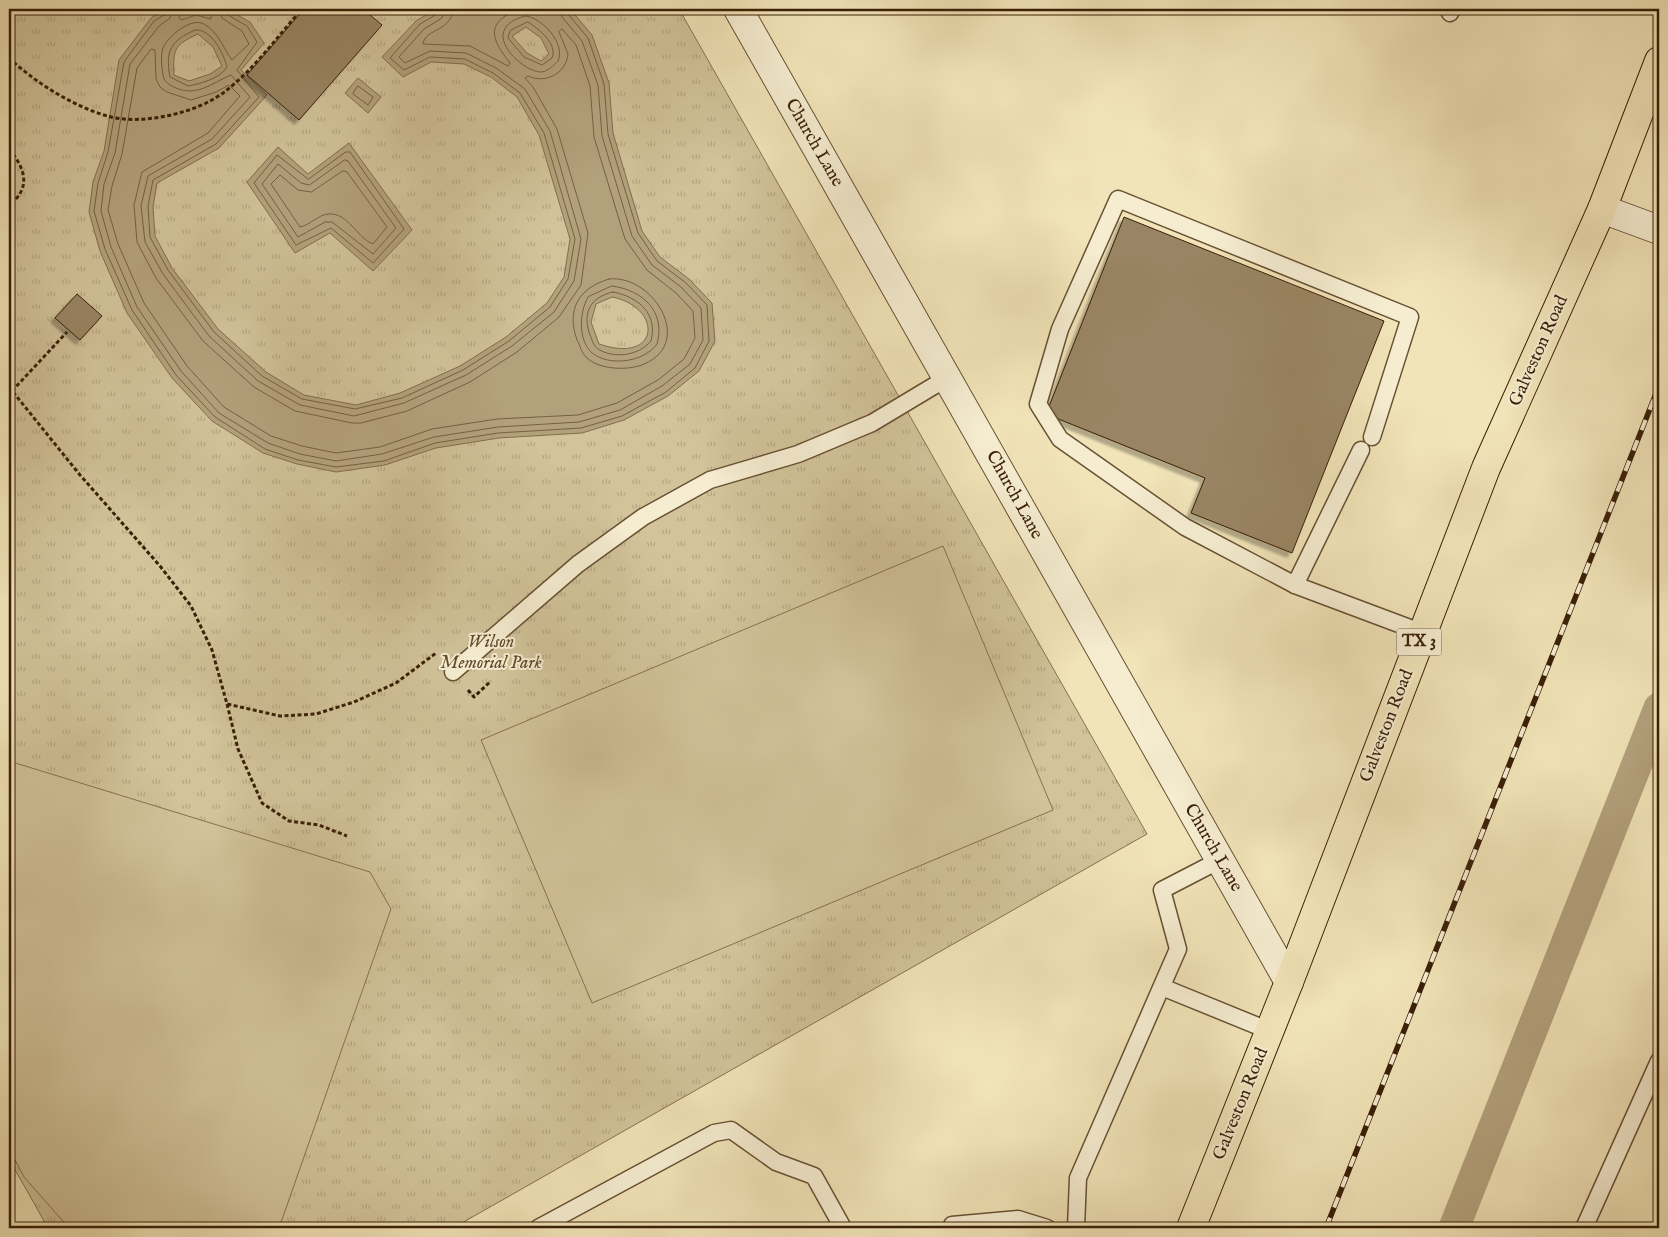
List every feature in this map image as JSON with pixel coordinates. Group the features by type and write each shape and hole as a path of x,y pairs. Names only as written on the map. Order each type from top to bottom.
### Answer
{"main road":[{"name":"Galveston Road","path":"1191,1228 1270,1031 1486,468 1602,209 1659,61"}],"street":[{"name":"Church Lane","path":"738,9 1289,982"},
{"path":"1602,209 1659,230"}],"lane":[{"path":"1372,437 1410,316 1118,199 1060,329 1038,404 1060,439 1185,526 1295,584 1423,633"},
{"path":"453,672 578,564 643,517 710,480 798,454 872,423 947,378"},
{"path":"1295,584 1361,450"},
{"path":"1076,1228 1078,1178 1178,949 1162,890 1220,860"},
{"path":"1162,987 1270,1031"},
{"path":"1584,1228 1659,1061"},
{"path":"538,1228 714,1133 731,1130 776,1162 814,1176 843,1228"},
{"path":"952,1225 1018,1219 1048,1228"}],"path":[{"path":"9,58 26,74 57,94 109,117 132,119 169,115 201,106 227,90 248,70 302,9"},
{"path":"9,149 20,162 24,178 23,188 9,205"},
{"path":"12,391 67,332"},
{"path":"9,386 80,475 160,566 191,606 212,650 238,749 262,803 288,821 319,825 347,836"},
{"path":"227,704 280,716 316,714 354,702 396,683 436,653 474,697 491,681"}],"green space":[{"name":"Wilson Memorial Park","path":"9,9 679,9 1147,834 453,1228 48,1228 9,1159"},
{"path":"943,546 1053,810 592,1003 481,740"},
{"path":"9,761 370,872 391,909 279,1228 69,1228 24,1177 9,1148"}],"water":[{"path":"165,9 226,9 250,22 264,43 241,70 267,95 219,148 157,183 153,207 155,236 172,268 218,329 266,372 304,395 356,405 400,393 460,366 506,337 547,303 564,277 570,239 539,135 517,97 491,77 464,64 431,62 403,77 382,57 417,20 438,9 570,9 592,35 609,83 613,133 642,231 660,257 689,279 712,303 715,341 699,371 668,396 624,420 582,433 499,438 436,448 385,465 336,472 297,464 263,453 212,421 172,378 127,313 100,251 89,212 93,182 104,151 119,60 151,18","holes":["526,27 541,38 549,54 541,61 527,53 512,36","198,34 213,47 222,66 210,74 189,81 174,75 175,54 184,41","612,297 629,303 640,312 647,322 648,332 644,341 634,347 619,348 599,344 591,322 596,304"]},
{"path":"358,78 381,97 368,113 345,93"},
{"path":"349,143 412,230 373,271 330,233 295,253 247,182 278,147 308,174"}],"building":[{"path":"304,9 363,9 382,25 299,120 247,75"},
{"path":"1124,217 1384,321 1292,553 1191,513 1205,478 1046,414"},
{"path":"77,294 102,316 80,340 55,318"}],"waterway":[{"path":"1454,1228 1659,708"}],"railway":[{"path":"1326,1228 1659,386"}]}
